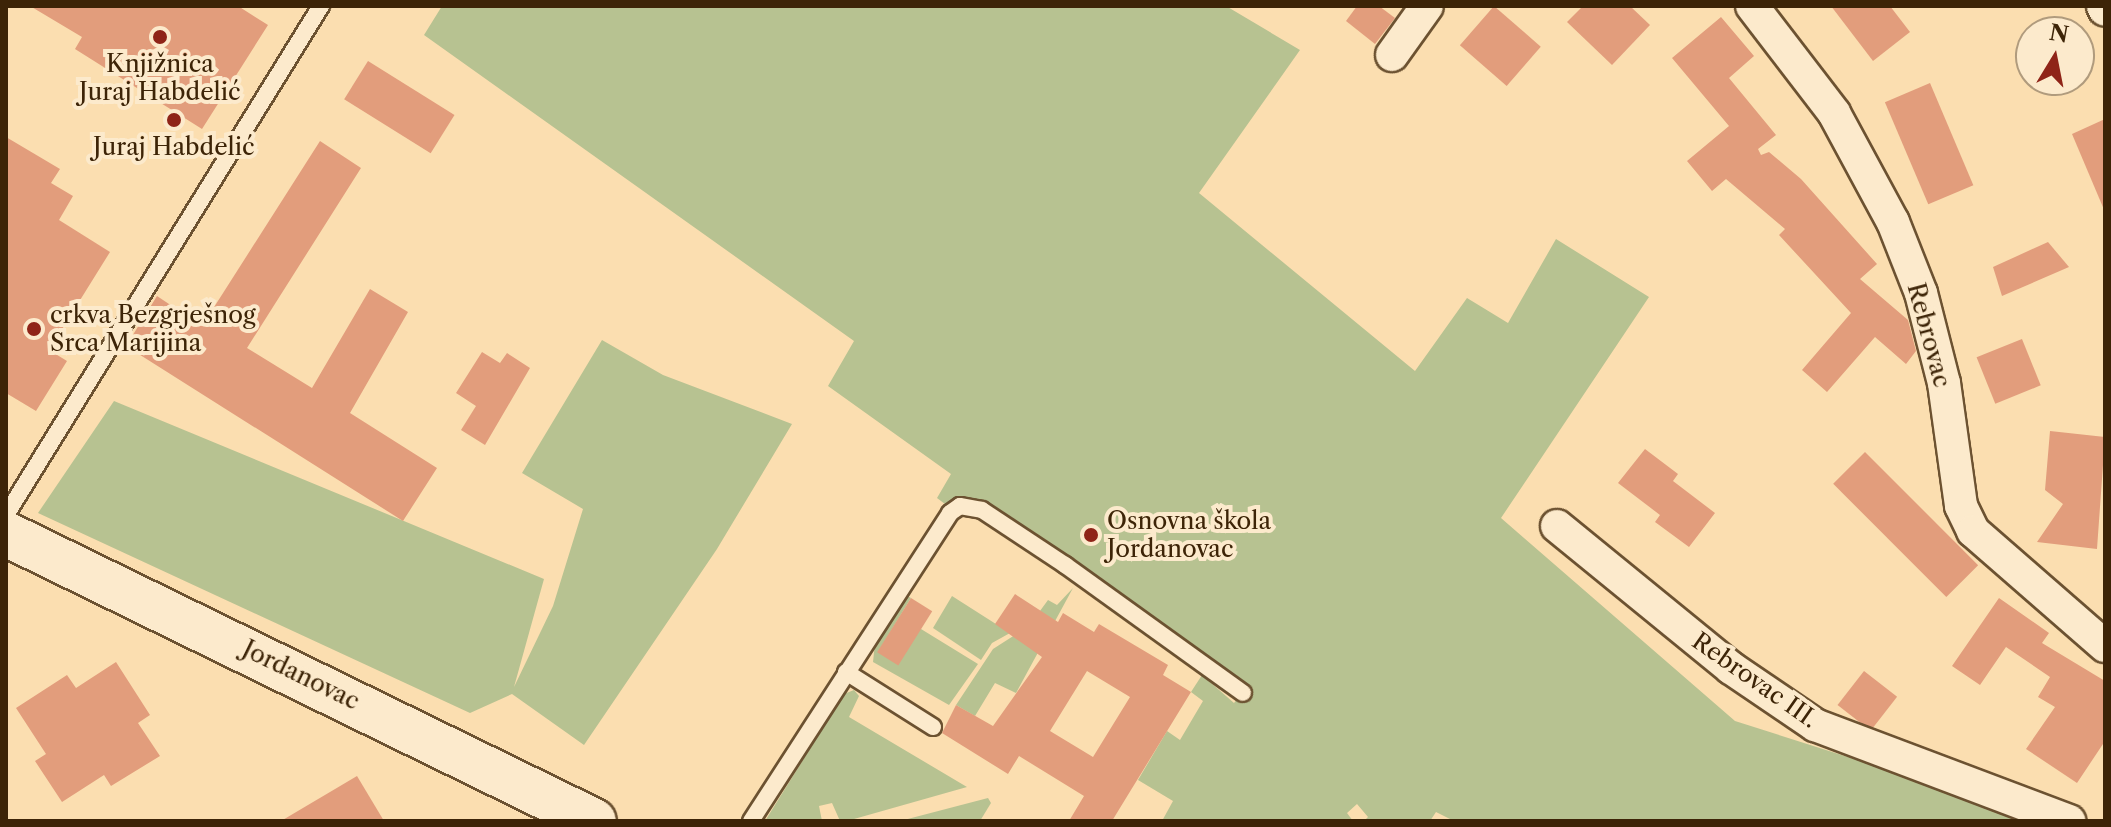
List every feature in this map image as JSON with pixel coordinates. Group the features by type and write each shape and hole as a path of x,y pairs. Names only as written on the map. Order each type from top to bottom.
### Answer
{"main road":[{"name":"Jordanovac","path":"6,534 594,821"}],"street":[{"path":"1392,55 1427,6"},
{"name":"Rebrovac","path":"1752,6 1834,113 1893,222 1925,308 1944,383 1961,506 1973,531 2105,646"},
{"name":"Rebrovac III.","path":"1557,526 1731,668 1815,725 2069,821"}],"lane":[{"path":"6,515 314,8"},
{"path":"751,821 950,513 970,507 1065,565 1243,693"},
{"path":"846,672 933,727"}],"green space":[{"path":"442,6 1226,6 1300,50 1199,193 1415,371 1467,298 1508,323 1556,239 1649,297 1501,518 1735,721 2049,821 1454,821 1436,812 1430,821 1364,821 1368,817 1357,804 1347,813 1353,821 1162,821 1173,801 1138,780 1167,731 1180,740 1203,701 1191,692 1202,675 1234,703 1246,688 986,501 964,497 945,504 937,498 951,474 828,386 854,341 424,35"},
{"path":"602,340 663,375 792,424 717,549 584,745 512,694 470,713 38,513 114,401 544,579 514,687 553,606 583,509 522,473"},
{"path":"1073,588 1016,693 995,683 975,716 956,705 993,649 1029,626 1048,600 1057,605"},
{"path":"906,595 911,598 878,652 921,629 978,664 949,705 873,662 875,643"},
{"path":"952,596 1010,633 992,643 981,660 933,628"},
{"path":"854,690 859,696 849,717 967,787 847,821 840,821 832,803 819,806 822,821 765,821 844,694"},
{"path":"988,798 991,803 980,821 900,821"}],"building":[{"path":"30,6 238,6 268,25 202,129 75,49 82,37"},
{"path":"1357,6 1379,6 1395,18 1375,44 1346,21"},
{"path":"1494,6 1541,47 1507,86 1460,45"},
{"path":"1583,6 1630,6 1650,25 1612,65 1567,22"},
{"path":"1831,6 1890,6 1910,32 1873,61"},
{"path":"1721,17 1754,56 1729,78 1776,135 1758,149 1761,155 1769,152 1801,179 1877,264 1860,279 1908,320 1916,351 1906,364 1875,337 1827,392 1802,370 1851,313 1779,235 1785,229 1726,179 1712,191 1687,161 1729,126 1672,58"},
{"path":"368,61 455,115 431,153 344,99"},
{"path":"1930,83 1973,185 1928,204 1885,102"},
{"path":"2105,119 2105,212 2072,134"},
{"name":"crkva Bezgrješnog Srca Marijina","path":"6,137 60,169 51,183 73,196 59,220 110,252 49,350 67,361 36,411 6,393"},
{"path":"320,141 361,168 247,348 312,388 370,289 408,312 350,413 437,468 403,521 126,346 157,296 202,326"},
{"path":"2048,242 2069,267 2002,296 1993,267"},
{"path":"2022,339 2041,385 1995,404 1977,357"},
{"path":"482,352 500,363 507,353 530,368 485,445 461,430 476,406 456,393"},
{"path":"2050,431 2105,437 2097,549 2037,542 2063,504 2045,490"},
{"path":"1645,449 1678,474 1673,481 1715,513 1689,547 1655,522 1660,515 1618,483"},
{"path":"1865,452 1978,565 1946,597 1833,484"},
{"path":"1015,594 1058,622 1063,613 1094,632 1099,624 1168,665 1163,675 1191,692 1112,821 1069,821 1084,796 1019,756 1008,774 942,733 956,705 993,726 1042,657 995,624","holes":["1087,671 1130,697 1093,757 1050,731"]},
{"path":"911,598 932,611 898,666 877,652"},
{"path":"1999,598 2049,633 2042,643 2105,681 2105,741 2077,783 2026,749 2055,707 2038,697 2050,677 2006,647 1980,685 1952,666"},
{"path":"116,662 150,715 138,723 160,756 111,786 104,775 62,802 35,761 46,754 16,708 67,675 76,688"},
{"path":"1864,671 1897,697 1871,731 1838,705"},
{"path":"357,776 384,821 281,821"}],"place":[{"name":"Knjižnica Juraj Habdelić","path":"160,37"},
{"name":"Juraj Habdelić","path":"174,120"},
{"name":"crkva Bezgrješnog Srca Marijina","path":"34,329"},
{"name":"Osnovna škola Jordanovac","path":"1091,535"}]}
